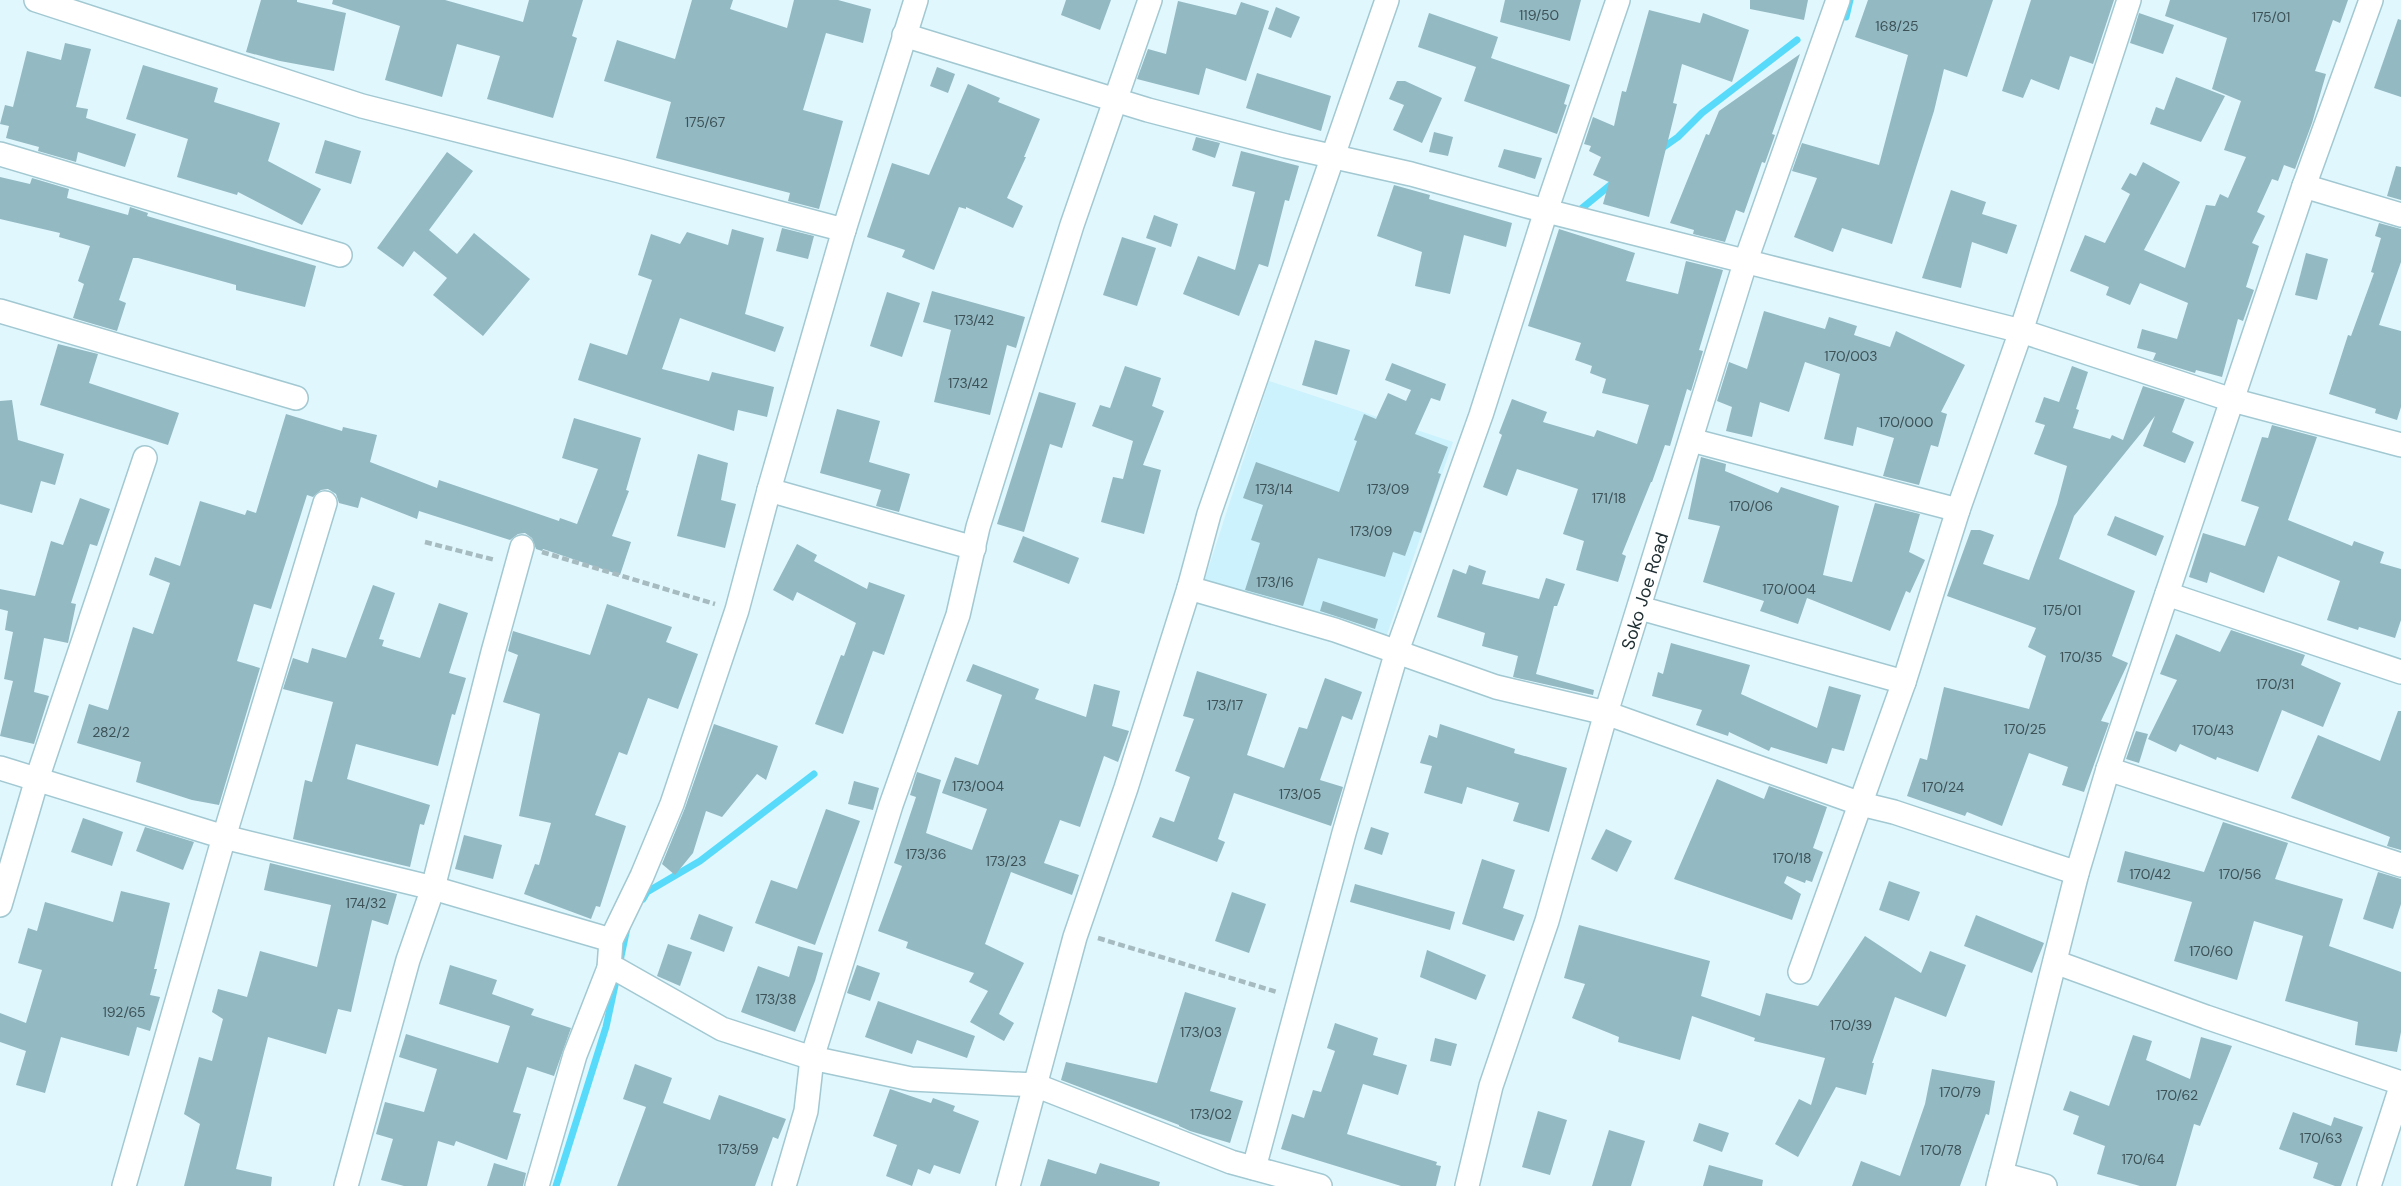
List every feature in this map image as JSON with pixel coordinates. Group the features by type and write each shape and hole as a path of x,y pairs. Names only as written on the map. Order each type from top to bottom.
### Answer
{"street":[{"path":"36,0 362,106 844,230"},
{"path":"537,1186 575,1055 609,968 611,940 672,804 737,610 844,230 916,0"},
{"path":"784,1186 806,1111 812,1058 891,805 958,615 978,527 1072,225 1150,0"},
{"path":"1008,1186 1077,932 1126,788 1189,588 1209,514 1387,0"},
{"path":"1254,1168 1397,651 1481,415 1546,211 1618,0"},
{"name":"Soko Joe Road","path":"1467,1186 1492,1086 1546,921 1606,713 1746,260 1838,0"},
{"path":"1800,972 1904,682 1958,510 2021,331 2129,0"},
{"path":"2045,1186 1999,1180 2077,873 2108,769 2304,186 2371,0"},
{"path":"904,35 1148,110 1331,157 1412,174 1546,211 2021,331 2232,400 2401,445"},
{"path":"0,155 340,256"},
{"path":"2304,186 2401,215"},
{"path":"0,311 296,398"},
{"path":"1691,440 1958,510"},
{"path":"0,905 37,779 145,458"},
{"path":"769,490 974,548"},
{"path":"124,1186 224,837 325,503"},
{"path":"346,1186 408,960 433,888 522,547"},
{"path":"1189,588 1397,651 1496,687 1606,713 1861,804 1894,812 2077,873"},
{"path":"2167,594 2401,672"},
{"path":"1640,608 1904,682"},
{"path":"0,768 224,837 433,888 611,940"},
{"path":"2108,769 2401,865"},
{"path":"2055,962 2401,1085 2369,1186"},
{"path":"609,968 618,970 722,1028 812,1058 911,1079 1035,1085 1231,1162 1296,1182 1320,1186"}],"path":[{"path":"425,542 493,561 522,547 737,610"},
{"path":"1077,932 1299,998"}],"shaded area":[{"path":"1269,381 1453,442 1380,655 1200,594"}],"building":[{"path":"261,0 297,0 346,13 334,71 246,52"},
{"path":"333,0 445,0 523,22 529,0 583,0 572,36 577,38 553,118 487,99 500,56 457,44 442,97 385,80 400,26 332,4"},
{"path":"692,0 733,0 730,9 787,28 794,0 838,0 871,9 863,43 826,33 803,110 843,121 819,209 788,201 790,193 656,158 671,102 604,81 617,40 675,59"},
{"path":"1066,0 1111,0 1100,30 1061,15"},
{"path":"1505,0 1581,0 1570,41 1500,22"},
{"path":"1750,0 1808,0 1804,20 1750,9"},
{"path":"1868,0 1993,0 1967,77 1944,69 1934,111 1892,244 1842,228 1833,252 1794,237 1817,178 1792,171 1802,143 1879,165 1908,55 1855,37"},
{"path":"2031,0 2114,0 2093,64 2070,56 2059,90 2031,79 2023,98 2002,91"},
{"path":"2170,0 2348,0 2340,23 2333,20 2315,71 2326,74 2295,169 2284,165 2278,181 2272,179 2257,212 2265,216 2252,243 2259,246 2246,287 2254,290 2243,321 2238,319 2222,377 2196,370 2195,373 2153,360 2156,353 2137,348 2142,329 2177,339 2188,303 2140,283 2130,305 2106,295 2109,287 2070,271 2085,235 2105,243 2130,194 2121,189 2130,173 2136,176 2143,162 2180,182 2144,250 2185,268 2206,205 2215,206 2220,194 2228,198 2246,157 2224,150 2241,101 2212,89 2227,38 2165,16"},
{"path":"1178,1 1236,15 1241,2 1269,11 1246,81 1206,68 1199,95 1137,79 1148,49 1166,54"},
{"path":"1276,7 1300,17 1291,38 1268,29"},
{"path":"1649,10 1700,23 1703,13 1749,30 1732,82 1682,64 1673,103 1677,104 1649,217 1603,204 1609,182 1593,175 1601,157 1589,151 1591,146 1584,144 1593,117 1614,126 1622,91 1626,92"},
{"path":"1429,13 1498,37 1491,58 1570,85 1564,104 1567,105 1557,134 1464,101 1476,67 1418,47"},
{"path":"2139,13 2174,25 2163,54 2130,43"},
{"path":"2398,19 2401,20 2401,97 2374,88"},
{"path":"65,43 91,49 76,107 88,109 86,118 136,134 125,167 78,152 76,162 38,151 39,147 6,138 9,126 0,124 5,105 13,107 27,51 61,60"},
{"path":"1800,54 1772,134 1775,135 1765,163 1762,162 1744,213 1736,210 1725,242 1693,234 1694,230 1670,223 1706,134 1709,135 1719,111"},
{"path":"143,65 218,88 214,102 280,123 268,161 321,189 302,225 238,192 237,195 177,177 188,139 126,119"},
{"path":"937,67 955,74 948,93 930,86"},
{"path":"1257,73 1331,96 1321,131 1246,108"},
{"path":"2176,77 2225,96 2201,142 2150,124 2156,107 2164,110"},
{"path":"1397,81 1405,81 1442,98 1422,143 1393,130 1404,105 1389,99"},
{"path":"968,84 1000,98 998,102 1040,119 1007,198 1023,206 1013,228 966,207 959,207 934,270 902,257 905,250 867,237 892,163 929,175"},
{"path":"1434,132 1453,137 1448,156 1429,152"},
{"path":"1196,137 1220,143 1215,158 1192,150"},
{"path":"325,140 361,151 351,184 315,173"},
{"path":"1504,149 1542,158 1535,179 1498,167"},
{"path":"1241,151 1299,166 1289,201 1285,200 1268,267 1259,264 1239,316 1183,294 1198,256 1235,270 1255,192 1232,186"},
{"path":"447,152 473,171 429,230 457,254 474,233 530,279 483,336 433,295 447,278 414,251 403,267 377,248"},
{"path":"2396,166 2401,167 2401,200 2387,196"},
{"path":"0,177 30,184 32,178 69,189 67,198 128,215 130,207 148,213 147,216 316,266 305,307 236,290 236,285 133,258 119,300 126,303 117,331 73,318 84,284 78,281 90,246 59,237 60,233 0,219"},
{"path":"1394,185 1430,195 1429,199 1512,223 1506,247 1464,235 1450,294 1415,286 1422,252 1377,236"},
{"path":"1951,190 1986,202 1982,214 2017,225 2007,254 1972,242 1961,288 1922,278"},
{"path":"1154,215 1178,224 1171,247 1146,238"},
{"path":"2379,223 2401,229 2401,262 2379,325 2401,331 2401,407 2397,420 2375,413 2376,409 2329,394 2348,335 2351,336 2374,273 2371,272 2381,238 2375,236"},
{"path":"782,228 814,236 808,259 776,251"},
{"path":"732,229 764,238 745,314 784,327 775,352 680,318 662,369 709,381 712,372 774,387 767,417 738,410 734,431 578,380 590,343 627,355 652,280 638,275 651,234 680,244 687,232 728,245"},
{"path":"1559,229 1635,253 1626,281 1678,294 1686,261 1723,270 1699,350 1703,351 1691,391 1687,389 1670,446 1665,445 1622,554 1626,556 1618,582 1576,570 1584,541 1563,534 1578,489 1517,469 1507,496 1483,487 1512,399 1547,412 1543,422 1594,437 1597,430 1637,444 1649,405 1602,393 1606,379 1590,373 1592,366 1575,360 1581,343 1528,326"},
{"path":"1122,237 1156,248 1137,306 1103,295"},
{"path":"2306,253 2328,259 2317,300 2295,295"},
{"path":"932,291 1025,317 1016,348 1007,345 990,415 934,402 951,330 923,322"},
{"path":"887,292 920,303 902,357 870,346"},
{"path":"1764,311 1825,329 1829,317 1857,326 1854,335 1890,347 1896,331 1965,365 1941,412 1947,414 1938,447 1931,445 1919,485 1883,476 1894,438 1857,427 1853,446 1824,439 1840,374 1805,362 1789,412 1760,402 1752,437 1726,431 1732,407 1717,401 1729,362 1747,369"},
{"path":"1315,340 1350,350 1337,395 1302,385"},
{"path":"58,344 98,354 89,383 179,413 168,445 40,405"},
{"path":"1392,363 1446,384 1440,401 1431,398 1415,434 1448,447 1421,533 1414,531 1405,556 1393,552 1385,577 1318,558 1303,606 1245,590 1260,543 1251,540 1263,505 1243,498 1256,462 1339,492 1364,414 1376,419 1388,393 1406,401 1411,390 1385,380"},
{"path":"1125,366 1161,378 1152,406 1164,411 1143,465 1161,470 1144,534 1101,522 1113,477 1123,479 1133,441 1092,426 1100,405 1110,408"},
{"path":"2072,366 2088,372 2073,428 2110,439 2112,435 2123,440 2143,386 2185,399 2172,432 2194,442 2185,463 2143,446 2155,416 2074,516 2059,559 2135,591 2112,656 2128,663 2101,721 2109,723 2084,792 2062,785 2068,767 2029,753 2002,826 1967,812 1965,816 1907,796 1920,758 1927,760 1944,687 2029,709 2046,656 2028,647 2036,628 1947,596 1971,530 1994,535 1983,564 2029,580 2057,504 2067,466 2034,454 2045,425 2035,422 2044,397 2059,402"},
{"path":"1039,392 1076,403 1062,448 1050,444 1024,532 997,524"},
{"path":"12,400 18,440 64,454 55,485 41,481 32,513 0,504 0,401"},
{"path":"837,409 880,421 869,462 910,474 899,512 876,506 881,490 820,473"},
{"path":"286,414 342,431 343,427 377,435 370,462 437,488 439,480 559,521 560,518 577,524 598,469 562,458 574,418 641,438 626,490 629,491 612,536 631,542 620,575 536,549 532,538 525,533 510,540 419,511 417,519 361,497 358,508 339,503 336,494 328,489 321,490 313,497 307,495 271,609 254,604 237,661 260,668 219,805 192,800 136,782 141,762 77,743 89,704 108,710 133,627 153,634 170,583 149,575 155,557 180,566 200,501 245,515 247,510 256,513"},
{"path":"2272,425 2317,437 2288,520 2352,546 2354,541 2384,552 2380,563 2401,569 2401,620 2395,638 2327,620 2340,581 2278,556 2264,593 2210,572 2207,583 2189,577 2203,533 2245,546 2259,507 2241,501 2262,437 2268,438"},
{"path":"698,454 728,463 721,500 736,504 725,548 677,536"},
{"path":"1701,457 1726,464 1725,471 1778,493 1781,487 1839,506 1823,575 1852,582 1875,503 1920,514 1909,552 1925,560 1910,593 1906,591 1890,631 1807,598 1798,624 1760,611 1764,601 1703,582 1720,526 1688,519"},
{"path":"80,498 110,509 97,546 90,544 71,603 76,604 68,643 44,638 34,692 49,696 34,744 0,736 13,681 4,679 13,632 5,630 8,611 0,609 0,589 35,596 51,541 63,545"},
{"path":"2115,516 2164,536 2156,556 2107,535"},
{"path":"1023,536 1079,558 1069,584 1013,562"},
{"path":"797,544 817,555 814,561 867,589 869,582 905,595 884,655 873,651 843,734 815,724 856,623 797,592 793,601 773,590"},
{"path":"1469,565 1486,571 1482,584 1539,599 1546,578 1565,584 1557,606 1554,606 1536,674 1594,690 1593,695 1513,677 1518,656 1482,646 1485,633 1437,617 1453,569 1466,574"},
{"path":"373,585 395,593 379,639 384,640 382,646 420,658 439,603 468,613 449,673 466,678 455,715 452,714 438,766 356,744 347,779 430,805 424,825 420,824 410,867 293,839 305,780 312,782 333,702 283,689 293,658 308,663 312,648 346,658"},
{"path":"1323,601 1378,619 1375,629 1320,611"},
{"path":"607,604 672,627 666,642 698,654 678,709 648,698 627,755 619,752 595,815 626,826 600,907 596,906 591,919 524,894 535,864 539,865 551,823 519,816 540,714 503,702 518,655 508,651 513,631 590,655"},
{"path":"2231,630 2305,655 2301,665 2341,683 2323,727 2282,710 2258,772 2217,757 2216,760 2180,744 2176,752 2148,739 2177,680 2160,674 2176,634 2220,652"},
{"path":"1671,643 1750,665 1741,694 1817,728 1829,686 1861,695 1844,751 1832,748 1827,764 1771,747 1769,751 1729,732 1728,736 1696,725 1702,710 1652,696 1658,672 1663,674"},
{"path":"973,664 1039,689 1035,699 1086,717 1094,684 1120,691 1112,726 1129,731 1118,762 1104,756 1080,827 1060,820 1044,863 1079,875 1072,895 1011,872 985,944 1024,963 999,1014 1014,1023 1004,1041 970,1022 988,991 969,982 974,973 906,948 908,942 878,931 902,866 894,863 916,797 910,795 917,772 941,780 926,833 972,850 987,809 942,793 955,757 978,765 1002,695 966,681"},
{"path":"1197,671 1267,694 1247,755 1284,768 1299,727 1307,729 1325,678 1362,692 1352,720 1342,716 1320,780 1343,787 1331,826 1234,793 1218,839 1225,842 1217,862 1152,837 1160,817 1174,822 1190,777 1175,771 1194,719 1183,716"},
{"path":"2398,711 2401,711 2401,850 2387,846 2390,837 2291,798 2318,735 2380,761"},
{"path":"714,724 778,746 766,780 757,774 722,817 706,811 693,853 675,875 662,864"},
{"path":"1440,724 1515,749 1514,753 1567,768 1549,832 1513,821 1519,803 1467,787 1462,804 1424,793 1432,766 1420,763 1429,735 1437,738"},
{"path":"2136,731 2148,734 2139,763 2126,759"},
{"path":"1717,779 1764,799 1769,786 1827,807 1813,848 1823,852 1812,882 1806,880 1805,883 1787,876 1784,883 1801,894 1792,920 1674,879"},
{"path":"854,781 879,788 873,810 848,804"},
{"path":"826,809 860,821 815,945 755,923 771,880 797,889"},
{"path":"83,818 123,832 112,866 71,852"},
{"path":"2223,822 2288,843 2275,879 2343,899 2329,946 2401,972 2401,1032 2397,1052 2355,1045 2358,1022 2285,1001 2303,936 2254,921 2237,980 2174,961 2192,902 2117,882 2125,851 2204,872"},
{"path":"145,827 194,842 183,870 136,851"},
{"path":"1371,827 1389,833 1382,855 1364,849"},
{"path":"1606,829 1632,841 1617,872 1591,859"},
{"path":"464,835 502,845 493,879 455,869"},
{"path":"1482,859 1515,870 1503,908 1524,915 1514,941 1462,924"},
{"path":"270,863 397,894 388,925 372,920 351,1012 338,1009 326,1054 268,1037 236,1169 272,1177 271,1186 184,1186 200,1124 184,1114 199,1057 212,1061 223,1019 212,1012 218,989 247,997 260,951 317,967 331,905 264,890"},
{"path":"2378,872 2401,879 2401,904 2393,929 2363,919"},
{"path":"1889,881 1920,892 1909,921 1879,910"},
{"path":"1355,884 1455,912 1450,930 1350,902"},
{"path":"121,891 170,903 154,969 157,969 150,995 160,997 150,1031 137,1027 129,1056 61,1037 45,1093 16,1085 26,1051 0,1042 0,1013 26,1023 42,970 18,963 28,928 37,931 45,902 113,922"},
{"path":"1232,892 1266,904 1249,953 1215,941"},
{"path":"699,914 733,927 724,952 690,939"},
{"path":"1976,915 2044,943 2032,973 1964,946"},
{"path":"1579,925 1710,961 1701,996 1760,1016 1766,993 1818,1006 1865,936 1921,973 1930,951 1966,965 1946,1017 1895,997 1872,1063 1866,1095 1836,1087 1798,1157 1775,1144 1799,1099 1811,1105 1825,1058 1754,1041 1755,1038 1692,1016 1680,1060 1618,1042 1619,1037 1572,1018 1585,984 1564,978"},
{"path":"668,944 692,952 680,986 657,976"},
{"path":"798,946 823,953 795,1032 741,1012 758,966 789,977"},
{"path":"1427,950 1486,975 1476,1000 1420,977"},
{"path":"450,965 497,980 492,994 534,1009 531,1015 571,1028 554,1076 527,1067 513,1112 521,1114 507,1160 456,1141 454,1146 438,1141 427,1186 404,1186 381,1180 393,1139 376,1134 385,1102 424,1112 437,1069 399,1057 406,1034 498,1063 510,1026 439,1004"},
{"path":"857,965 880,973 870,1001 847,993"},
{"path":"1185,992 1236,1008 1210,1091 1243,1101 1230,1143 1190,1131 1061,1080 1066,1062 1157,1083"},
{"path":"878,1001 975,1036 967,1058 917,1040 912,1054 865,1037"},
{"path":"1335,1023 1378,1038 1373,1055 1407,1065 1398,1095 1363,1084 1347,1134 1437,1162 1436,1165 1441,1166 1436,1186 1401,1186 1281,1149 1292,1114 1304,1118 1313,1090 1321,1092 1335,1051 1327,1048"},
{"path":"2133,1035 2152,1041 2146,1060 2190,1079 2201,1037 2232,1046 2200,1126 2194,1124 2176,1186 2140,1186 2097,1174 2105,1146 2073,1134 2079,1116 2063,1110 2070,1091 2109,1106"},
{"path":"1435,1038 1457,1044 1451,1066 1430,1061"},
{"path":"635,1064 672,1078 663,1103 710,1120 719,1095 786,1119 778,1139 773,1137 755,1186 617,1186 646,1107 623,1099"},
{"path":"1932,1069 1995,1081 1989,1115 1986,1114 1960,1186 1852,1186 1861,1161 1900,1176 1925,1104"},
{"path":"890,1089 931,1103 933,1098 955,1106 953,1111 979,1121 960,1174 934,1165 930,1174 918,1169 912,1186 886,1176 897,1145 873,1136"},
{"path":"1538,1111 1567,1120 1550,1175 1522,1167"},
{"path":"2293,1112 2331,1126 2334,1117 2363,1127 2341,1186 2313,1178 2318,1163 2279,1149"},
{"path":"1699,1123 1729,1133 1722,1152 1693,1141"},
{"path":"1609,1130 1645,1141 1631,1186 1592,1186"},
{"path":"1048,1159 1096,1174 1100,1163 1160,1182 1159,1186 1040,1186"},
{"path":"494,1163 526,1173 523,1186 487,1186"},
{"path":"1709,1165 1763,1180 1762,1186 1703,1186"}],"waterway":[{"path":"1846,17 1850,0"},
{"path":"1661,149 1678,137 1702,113 1797,40"},
{"path":"1581,209 1614,182"},
{"path":"643,899 647,892 700,861 814,774"},
{"path":"620,961 627,928"},
{"path":"556,1186 606,1027 617,976"}]}
